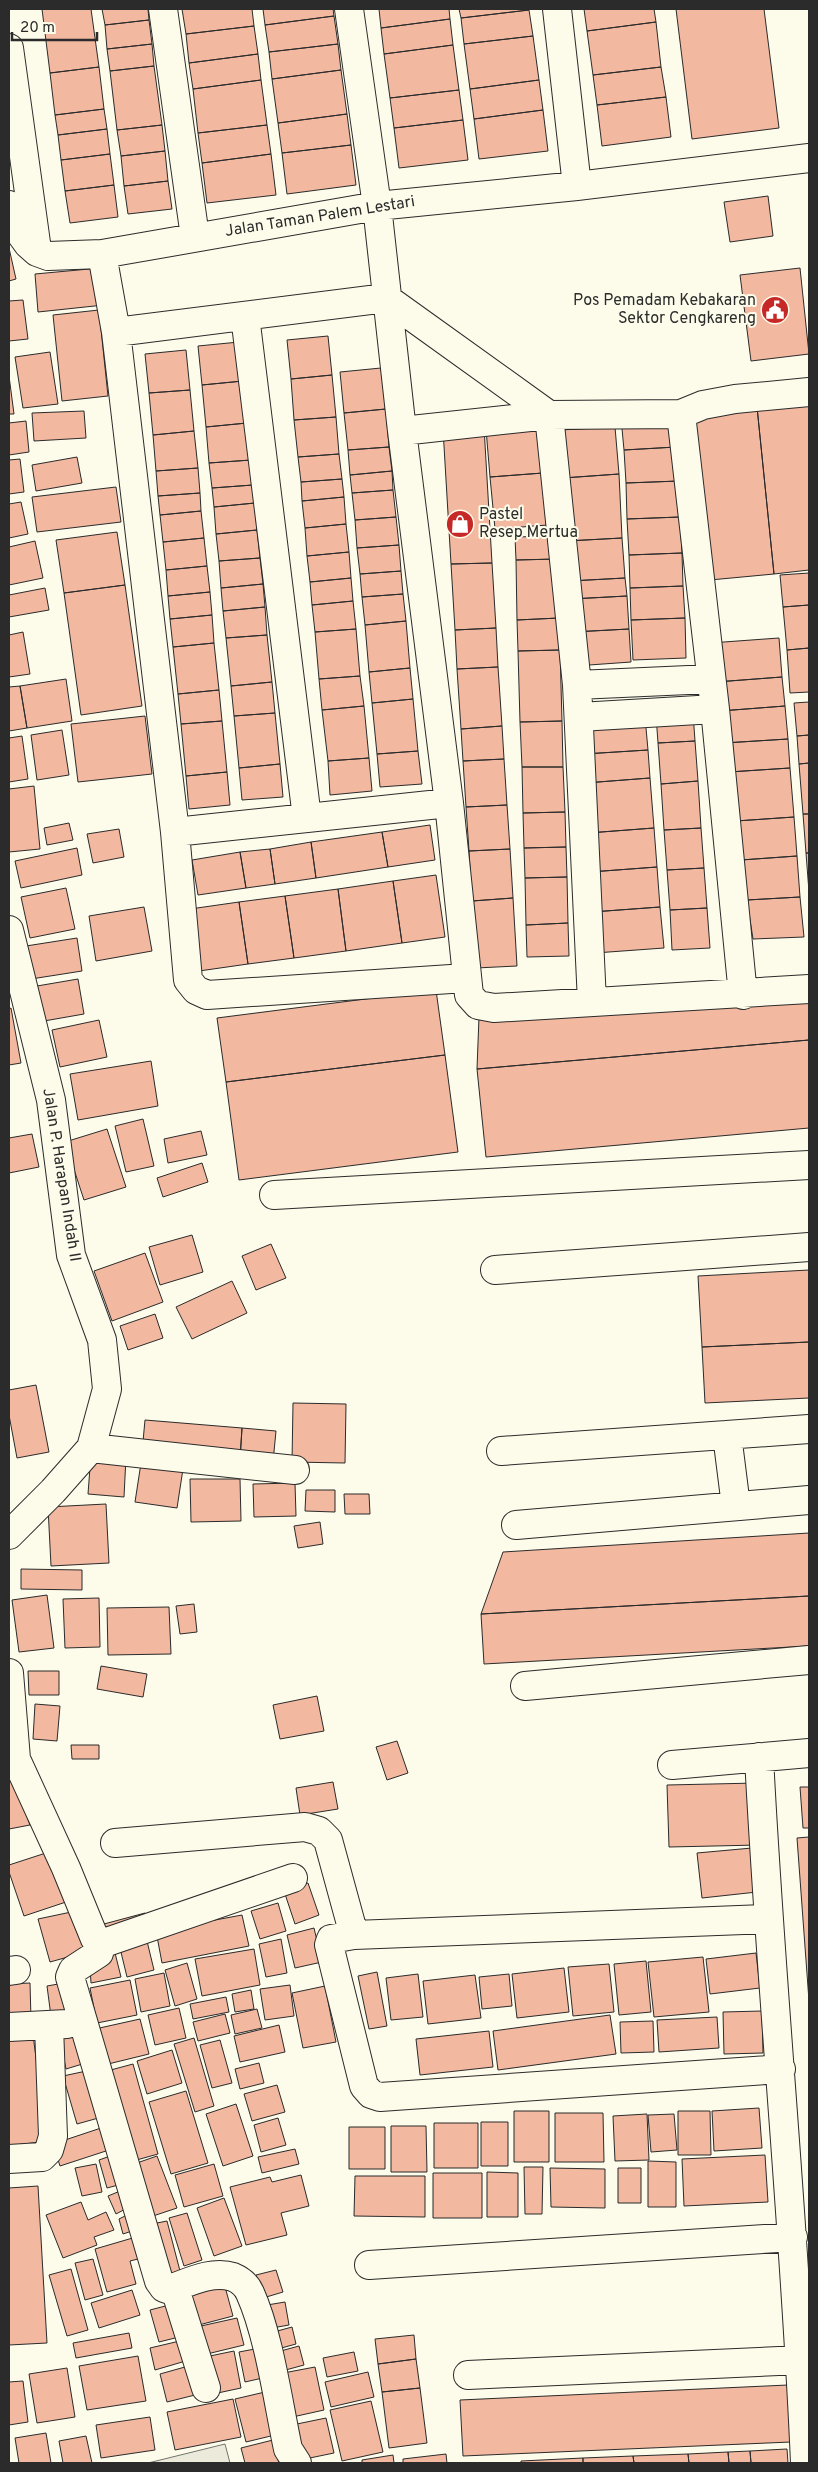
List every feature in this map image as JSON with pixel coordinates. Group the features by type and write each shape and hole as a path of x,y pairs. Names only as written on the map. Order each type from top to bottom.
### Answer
{"street":[{"path":"163,9 195,237"},
{"path":"349,9 377,206 402,431 449,803 469,995 478,1005 494,1008 744,995 809,989"},
{"path":"557,9 578,186"},
{"path":"9,48 37,252"},
{"name":"Jalan Taman Palem Lestari","path":"37,252 48,256 102,254 377,206 578,186 809,158"},
{"path":"9,205 20,233 37,252"},
{"path":"102,254 116,332 175,832 188,980 196,990 207,994 466,978"},
{"path":"116,332 386,298 549,415 577,685 592,1002"},
{"path":"245,316 308,818"},
{"path":"402,431 549,415 681,414 703,405 735,399 809,392"},
{"path":"681,414 715,709 744,995"},
{"path":"577,685 711,679"},
{"path":"579,717 715,709"},
{"path":"175,832 449,803"},
{"name":"Jalan P. Harapan Indah II","path":"9,930 51,1100 71,1255 102,1340 108,1389 91,1448 53,1491 9,1535"},
{"path":"274,1195 809,1165"},
{"path":"495,1270 809,1247"},
{"path":"502,1451 809,1429"},
{"path":"727,1435 736,1506"},
{"path":"91,1448 295,1470"},
{"path":"516,1525 809,1500"},
{"path":"525,1686 809,1660"},
{"path":"9,1673 16,1759 66,1868 95,1939 102,1944"},
{"path":"672,1765 809,1753"},
{"path":"759,1757 767,1920 781,2070 798,2160 793,2237 805,2463"},
{"path":"116,1843 305,1827 318,1831 328,1840 354,1934"},
{"path":"102,1944 293,1878"},
{"path":"767,1920 354,1934 336,1936 331,1939 329,1945 364,2086 371,2094 380,2097 781,2070"},
{"path":"102,1944 99,1953 70,1973 159,2281 164,2288 176,2292 206,2388"},
{"path":"9,2027 84,2023"},
{"path":"9,2159 42,2157 46,2155 50,2146 53,2126 49,2026"},
{"path":"369,2265 793,2237"},
{"path":"170,2289 196,2279 216,2276 234,2278 247,2288 264,2339 288,2449 297,2463"},
{"path":"468,2375 801,2360"}],"shaded area":[{"path":"225,2444 230,2463 148,2463"}],"building":[{"path":"42,9 91,9 99,67 50,73"},
{"path":"102,9 148,9 149,20 105,25"},
{"path":"182,9 252,9 254,26 186,34"},
{"path":"263,9 333,9 334,16 265,25"},
{"path":"379,9 449,9 450,19 381,28"},
{"path":"459,9 529,9 529,10 461,18"},
{"path":"584,9 654,9 656,22 587,31"},
{"path":"676,9 764,9 779,128 692,139"},
{"path":"529,10 533,36 464,44 461,18"},
{"path":"334,16 338,44 269,52 265,25"},
{"path":"450,19 453,45 384,54 381,28"},
{"path":"149,20 152,44 107,49 105,25"},
{"path":"656,22 661,67 593,75 587,31"},
{"path":"254,26 258,54 189,63 186,34"},
{"path":"533,36 539,80 470,89 464,44"},
{"path":"152,44 154,66 110,71 107,49"},
{"path":"338,44 341,70 272,79 269,52"},
{"path":"453,45 459,90 390,98 384,54"},
{"path":"258,54 261,80 193,89 189,63"},
{"path":"154,66 162,125 117,130 110,71"},
{"path":"99,67 104,109 55,115 50,73"},
{"path":"661,67 666,97 597,105 593,75"},
{"path":"341,70 347,114 278,123 272,79"},
{"path":"261,80 267,125 198,133 193,89"},
{"path":"539,80 543,110 474,119 470,89"},
{"path":"459,90 463,120 394,128 390,98"},
{"path":"666,97 671,137 602,146 597,105"},
{"path":"104,109 107,129 58,135 55,115"},
{"path":"543,110 548,151 479,159 474,119"},
{"path":"347,114 351,145 282,153 278,123"},
{"path":"463,120 468,160 399,168 394,128"},
{"path":"162,125 165,151 121,156 117,130"},
{"path":"267,125 271,154 202,163 198,133"},
{"path":"107,129 110,154 61,160 58,135"},
{"path":"351,145 356,185 287,194 282,153"},
{"path":"165,151 168,181 124,186 121,156"},
{"path":"110,154 114,185 65,191 61,160"},
{"path":"271,154 276,195 207,203 202,163"},
{"path":"168,181 172,209 128,214 124,186"},
{"path":"114,185 118,217 70,223 65,191"},
{"path":"768,196 773,236 730,242 724,202"},
{"path":"9,248 16,279 9,281"},
{"path":"100,268 104,305 38,312 35,274"},
{"name":"Pos Pemadam Kebakaran Sektor Cengkareng","path":"800,268 809,354 751,361 740,275"},
{"path":"23,300 28,339 9,341 9,301"},
{"path":"99,310 108,396 62,401 53,315"},
{"path":"328,336 332,375 291,379 287,340"},
{"path":"239,342 243,381 202,385 198,346"},
{"path":"186,350 190,390 149,393 145,354"},
{"path":"50,352 58,404 23,408 15,357"},
{"path":"381,368 386,409 344,413 340,372"},
{"path":"332,375 336,417 294,420 291,379"},
{"path":"9,376 14,414 9,414"},
{"path":"243,381 247,423 206,427 202,385"},
{"path":"190,390 194,431 153,435 149,393"},
{"path":"809,402 809,570 774,574 757,407"},
{"path":"757,407 774,574 710,580 693,413"},
{"path":"386,409 389,447 348,450 344,413"},
{"path":"84,411 86,438 34,441 32,413"},
{"path":"674,415 676,447 624,450 621,418"},
{"path":"336,417 339,454 298,457 294,420"},
{"path":"26,421 29,452 9,455 9,423"},
{"path":"247,423 251,460 209,463 206,427"},
{"path":"538,425 543,473 490,477 486,429"},
{"path":"484,427 492,563 451,564 443,429"},
{"path":"615,427 619,474 563,478 560,430"},
{"path":"194,431 198,468 156,471 153,435"},
{"path":"389,447 392,471 350,475 348,450"},
{"path":"676,447 679,481 626,483 624,450"},
{"path":"339,454 342,479 301,482 298,457"},
{"path":"77,457 82,483 36,491 32,465"},
{"path":"20,459 24,492 9,494 9,460"},
{"path":"251,460 253,485 212,488 209,463"},
{"path":"198,468 200,493 158,496 156,471"},
{"path":"392,471 393,490 352,493 350,475"},
{"path":"543,473 548,525 495,529 490,477"},
{"path":"619,474 622,538 567,541 563,478"},
{"path":"342,479 344,497 302,501 301,482"},
{"path":"679,481 680,517 627,519 626,483"},
{"path":"253,485 255,503 214,507 212,488"},
{"path":"116,487 121,522 37,532 32,497"},
{"path":"393,490 396,517 355,520 352,493"},
{"path":"200,493 201,511 160,515 158,496"},
{"path":"344,497 346,524 305,528 302,501"},
{"path":"21,502 28,534 9,538 9,504"},
{"path":"255,503 257,530 216,534 214,507"},
{"path":"201,511 204,538 163,542 160,515"},
{"path":"396,517 399,545 357,548 355,520"},
{"path":"680,517 682,553 629,555 627,519"},
{"path":"346,524 349,552 307,556 305,528"},
{"path":"257,530 260,558 219,561 216,534"},
{"path":"117,532 125,585 64,593 56,540"},
{"path":"556,536 557,559 516,560 515,537"},
{"path":"204,538 207,566 166,570 163,542"},
{"path":"622,538 625,578 570,581 567,541"},
{"path":"35,541 43,578 9,585 9,547"},
{"path":"399,545 401,571 360,574 357,548"},
{"path":"349,552 351,578 310,582 307,556"},
{"path":"682,553 683,586 630,588 629,555"},
{"path":"260,558 263,584 221,588 219,561"},
{"path":"557,559 559,618 517,620 516,560"},
{"path":"492,563 496,628 455,630 451,564"},
{"path":"207,566 210,592 168,596 166,570"},
{"path":"401,571 403,594 362,597 360,574"},
{"path":"809,573 809,605 783,607 780,575"},
{"path":"351,578 353,601 312,605 310,582"},
{"path":"625,578 627,596 571,599 570,581"},
{"path":"263,584 265,607 223,611 221,588"},
{"path":"125,585 142,706 81,715 64,593"},
{"path":"683,586 685,618 631,620 630,588"},
{"path":"45,588 49,610 9,617 9,595"},
{"path":"210,592 212,615 170,619 168,596"},
{"path":"403,594 406,621 365,625 362,597"},
{"path":"627,596 629,629 573,632 571,599"},
{"path":"353,601 356,629 315,632 312,605"},
{"path":"809,605 809,648 787,650 783,607"},
{"path":"265,607 267,635 226,638 223,611"},
{"path":"212,615 214,643 173,647 170,619"},
{"path":"559,618 560,650 518,651 517,620"},
{"path":"685,618 686,658 633,660 631,620"},
{"path":"406,621 410,668 369,672 365,625"},
{"path":"496,628 498,667 457,669 455,630"},
{"path":"356,629 360,676 319,679 315,632"},
{"path":"629,629 631,662 575,666 573,632"},
{"path":"23,632 30,674 9,677 9,635"},
{"path":"267,635 272,682 231,686 226,638"},
{"path":"779,638 782,677 716,682 710,643"},
{"path":"214,643 219,690 178,694 173,647"},
{"path":"809,648 809,692 790,693 787,650"},
{"path":"560,650 562,721 520,722 518,651"},
{"path":"498,667 502,726 461,729 457,669"},
{"path":"410,668 413,699 372,703 369,672"},
{"path":"360,676 364,706 322,710 319,679"},
{"path":"782,677 785,706 720,711 716,682"},
{"path":"66,679 72,721 27,728 20,686"},
{"path":"272,682 275,713 234,716 231,686"},
{"path":"20,686 27,728 9,731 9,687"},
{"path":"219,690 222,721 181,724 178,694"},
{"path":"413,699 418,751 377,754 372,703"},
{"path":"809,702 809,735 797,736 794,703"},
{"path":"364,706 369,758 328,761 322,710"},
{"path":"785,706 788,739 724,743 720,711"},
{"path":"275,713 280,764 239,768 234,716"},
{"path":"693,713 695,741 658,743 656,715"},
{"path":"145,716 152,774 78,782 71,724"},
{"path":"645,717 648,750 584,754 582,722"},
{"path":"222,721 227,772 186,776 181,724"},
{"path":"562,721 563,767 522,767 520,722"},
{"path":"502,726 504,759 463,761 461,729"},
{"path":"62,730 69,775 37,780 31,735"},
{"path":"809,735 809,763 799,764 797,736"},
{"path":"22,736 28,779 9,782 9,738"},
{"path":"788,739 790,768 729,772 724,743"},
{"path":"695,741 698,781 661,784 658,743"},
{"path":"648,750 650,778 585,783 584,754"},
{"path":"418,751 422,784 380,787 377,754"},
{"path":"369,758 372,791 330,795 328,761"},
{"path":"504,759 507,805 466,807 463,761"},
{"path":"809,763 809,814 803,814 799,764"},
{"path":"280,764 283,797 242,800 239,768"},
{"path":"522,767 563,767 565,812 523,813"},
{"path":"790,768 794,817 736,821 729,772"},
{"path":"227,772 230,805 189,809 186,776"},
{"path":"650,778 654,828 588,833 585,783"},
{"path":"698,781 701,828 664,830 661,784"},
{"path":"34,786 40,849 9,852 9,789"},
{"path":"507,805 510,849 469,851 466,807"},
{"path":"565,812 566,847 524,848 523,813"},
{"path":"803,814 809,814 809,853 806,853"},
{"path":"794,817 797,856 741,860 736,821"},
{"path":"69,823 73,840 47,845 44,828"},
{"path":"430,825 435,860 388,867 382,832"},
{"path":"654,828 657,867 590,872 588,833"},
{"path":"701,828 704,868 667,870 664,830"},
{"path":"119,829 124,857 93,863 87,834"},
{"path":"382,832 388,867 316,878 311,842"},
{"path":"311,842 316,878 275,884 270,849"},
{"path":"566,847 567,877 525,878 524,848"},
{"path":"77,848 82,875 21,888 15,861"},
{"path":"270,849 275,884 246,888 240,852"},
{"path":"510,849 513,898 472,901 469,851"},
{"path":"240,852 246,888 198,895 192,860"},
{"path":"806,853 809,853 809,892"},
{"path":"797,856 800,897 747,900 741,860"},
{"path":"657,867 660,907 592,912 590,872"},
{"path":"704,868 707,908 670,910 667,870"},
{"path":"436,875 445,937 402,943 393,881"},
{"path":"567,877 568,923 526,925 525,878"},
{"path":"393,881 402,943 346,951 338,889"},
{"path":"66,888 75,929 30,938 21,897"},
{"path":"338,889 346,951 294,958 285,896"},
{"path":"285,896 294,958 248,964 239,902"},
{"path":"800,897 804,937 753,939 747,900"},
{"path":"513,898 517,966 476,968 472,901"},
{"path":"239,902 248,964 199,971 190,909"},
{"path":"144,907 152,951 96,961 89,916"},
{"path":"660,907 664,948 595,953 592,912"},
{"path":"707,908 710,948 672,950 670,910"},
{"path":"568,923 569,956 527,957 526,925"},
{"path":"77,938 82,971 31,979 26,946"},
{"path":"78,979 84,1014 44,1021 37,986"},
{"path":"436,990 445,1055 226,1082 217,1018"},
{"path":"809,1001 809,1040 477,1069 479,1017"},
{"path":"11,1008 21,1063 9,1065 9,1009"},
{"path":"99,1020 107,1057 60,1067 52,1030"},
{"path":"809,1040 809,1128 486,1157 477,1069"},
{"path":"445,1055 458,1152 239,1180 226,1082"},
{"path":"151,1061 158,1106 78,1120 70,1074"},
{"path":"143,1119 154,1166 126,1172 115,1126"},
{"path":"107,1129 126,1187 84,1200 65,1142"},
{"path":"201,1131 207,1155 168,1163 164,1139"},
{"path":"32,1134 39,1167 9,1173 9,1138"},
{"path":"202,1163 208,1182 163,1197 157,1178"},
{"path":"192,1235 203,1272 160,1285 149,1247"},
{"path":"271,1244 286,1278 256,1290 242,1256"},
{"path":"145,1253 163,1302 112,1321 94,1271"},
{"path":"809,1270 809,1342 702,1347 698,1276"},
{"path":"232,1281 247,1313 192,1339 176,1307"},
{"path":"155,1314 163,1338 128,1350 120,1326"},
{"path":"809,1342 809,1398 705,1403 702,1347"},
{"path":"36,1385 49,1452 17,1458 9,1415 9,1390"},
{"path":"293,1403 346,1404 345,1463 292,1462"},
{"path":"145,1420 242,1428 240,1459 142,1452"},
{"path":"242,1428 276,1431 273,1462 240,1459"},
{"path":"91,1454 126,1457 124,1497 88,1494"},
{"path":"141,1463 183,1469 177,1508 135,1502"},
{"path":"190,1479 240,1479 241,1521 191,1522"},
{"path":"295,1483 296,1516 254,1517 253,1484"},
{"path":"306,1490 335,1490 335,1512 305,1511"},
{"path":"344,1494 369,1494 370,1514 345,1514"},
{"path":"106,1504 109,1563 51,1566 48,1507"},
{"path":"320,1522 323,1544 298,1548 294,1526"},
{"path":"809,1533 809,1596 481,1614 503,1552"},
{"path":"21,1569 82,1570 82,1590 21,1589"},
{"path":"47,1595 54,1648 19,1652 12,1600"},
{"path":"809,1596 809,1646 484,1664 481,1614"},
{"path":"99,1598 100,1647 65,1648 63,1599"},
{"path":"194,1604 197,1632 180,1634 176,1606"},
{"path":"169,1607 171,1654 108,1655 107,1608"},
{"path":"101,1666 147,1674 143,1697 97,1689"},
{"path":"28,1671 59,1671 59,1695 29,1695"},
{"path":"317,1696 324,1731 280,1739 273,1705"},
{"path":"35,1704 60,1706 57,1741 33,1739"},
{"path":"397,1741 408,1773 387,1780 376,1747"},
{"path":"71,1745 99,1745 99,1759 72,1759"},
{"path":"9,1768 30,1825 9,1829"},
{"path":"333,1782 338,1809 300,1815 296,1788"},
{"path":"757,1783 759,1845 669,1847 667,1785"},
{"path":"800,1787 809,1787 809,1828 803,1828"},
{"path":"809,1837 809,2001 797,1838"},
{"path":"752,1848 757,1892 702,1898 697,1853"},
{"path":"52,1851 69,1901 24,1916 9,1872 9,1865"},
{"path":"308,1883 319,1915 295,1924 284,1891"},
{"path":"278,1903 286,1931 260,1939 251,1911"},
{"path":"76,1911 93,1950 50,1962 38,1919"},
{"path":"145,1913 149,1923 107,1936 104,1924"},
{"path":"242,1915 249,1946 162,1963 156,1931"},
{"path":"314,1928 322,1962 295,1968 287,1935"},
{"path":"146,1937 154,1970 127,1977 119,1944"},
{"path":"281,1939 287,1973 266,1977 259,1944"},
{"path":"254,1949 260,1985 202,1996 195,1959"},
{"path":"115,1953 121,1977 91,1983 90,1968"},
{"path":"756,1953 760,1988 710,1994 706,1959"},
{"path":"703,1957 709,2012 654,2017 648,1962"},
{"path":"646,1961 651,2012 619,2015 614,1964"},
{"path":"187,1963 197,1999 175,2006 165,1970"},
{"path":"609,1964 614,2012 573,2016 568,1967"},
{"path":"564,1968 569,2012 517,2018 512,1974"},
{"path":"377,1972 387,2026 369,2029 358,1976"},
{"path":"164,1973 170,2006 141,2012 135,1979"},
{"path":"418,1974 423,2017 391,2020 386,1978"},
{"path":"509,1974 512,2006 482,2009 479,1977"},
{"path":"475,1975 481,2018 428,2024 423,1981"},
{"path":"130,1980 137,2015 97,2023 90,1988"},
{"path":"30,1983 31,2019 9,2020 9,1984"},
{"path":"64,1983 73,2019 52,2024 47,1986"},
{"path":"290,1985 294,2016 265,2020 260,1989"},
{"path":"325,1986 336,2042 303,2048 292,1993"},
{"path":"251,1990 254,2009 235,2012 232,1994"},
{"path":"226,1997 229,2012 193,2019 190,2004"},
{"path":"179,2008 186,2038 155,2045 148,2015"},
{"path":"257,2009 262,2028 235,2034 231,2015"},
{"path":"762,2011 763,2053 724,2054 723,2012"},
{"path":"225,2014 230,2033 198,2041 193,2022"},
{"path":"610,2015 616,2054 498,2070 493,2031"},
{"path":"717,2017 719,2048 659,2052 657,2020"},
{"path":"140,2019 149,2054 104,2065 95,2029"},
{"path":"653,2021 654,2052 621,2053 620,2022"},
{"path":"279,2025 285,2052 240,2062 234,2036"},
{"path":"81,2030 89,2062 66,2069 59,2035"},
{"path":"489,2031 493,2067 420,2075 416,2039"},
{"path":"33,2035 47,2141 9,2146 9,2038"},
{"path":"194,2038 214,2106 195,2112 174,2044"},
{"path":"220,2040 232,2083 212,2088 200,2045"},
{"path":"172,2050 182,2083 147,2094 137,2061"},
{"path":"259,2063 264,2083 240,2089 235,2069"},
{"path":"133,2064 158,2154 133,2161 107,2071"},
{"path":"91,2070 102,2117 77,2124 63,2076"},
{"path":"277,2085 285,2112 252,2121 244,2094"},
{"path":"186,2091 208,2163 171,2174 149,2102"},
{"path":"236,2104 253,2156 223,2166 206,2114"},
{"path":"759,2108 762,2148 714,2151 712,2111"},
{"path":"514,2111 549,2111 549,2162 514,2162"},
{"path":"678,2111 710,2111 711,2155 678,2155"},
{"path":"555,2113 603,2113 604,2162 555,2162"},
{"path":"647,2114 649,2160 615,2161 613,2116"},
{"path":"674,2114 677,2150 651,2152 648,2115"},
{"path":"278,2118 286,2145 261,2152 254,2125"},
{"path":"481,2122 508,2122 508,2166 481,2166"},
{"path":"434,2123 478,2123 478,2168 434,2168"},
{"path":"391,2126 426,2126 427,2172 391,2172"},
{"path":"104,2127 112,2149 60,2166 53,2144"},
{"path":"349,2127 385,2127 385,2169 349,2169"},
{"path":"295,2149 299,2164 262,2173 258,2157"},
{"path":"113,2155 122,2184 107,2188 99,2160"},
{"path":"765,2155 768,2202 684,2206 682,2159"},
{"path":"157,2156 177,2208 153,2216 134,2164"},
{"path":"648,2161 676,2162 676,2207 648,2207"},
{"path":"96,2164 102,2192 82,2196 75,2168"},
{"path":"214,2164 223,2196 184,2207 175,2175"},
{"path":"524,2167 543,2167 542,2214 525,2214"},
{"path":"550,2168 605,2169 605,2208 551,2207"},
{"path":"618,2168 641,2168 641,2203 618,2203"},
{"path":"487,2172 518,2173 518,2217 487,2217"},
{"path":"433,2173 482,2173 482,2218 433,2218"},
{"path":"301,2175 309,2206 281,2213 287,2235 246,2245 230,2187 270,2177 272,2182"},
{"path":"355,2176 425,2176 425,2217 354,2216"},
{"path":"38,2186 47,2343 9,2345 9,2188"},
{"path":"125,2189 131,2206 116,2214 108,2196"},
{"path":"224,2198 242,2246 214,2256 197,2208"},
{"path":"81,2202 88,2220 106,2212 114,2230 94,2237 97,2245 63,2258 46,2215"},
{"path":"131,2213 138,2229 123,2234 119,2219"},
{"path":"187,2213 202,2260 184,2266 169,2218"},
{"path":"167,2221 180,2271 163,2275 147,2225"},
{"path":"136,2237 142,2258 130,2261 136,2284 107,2292 95,2249"},
{"path":"93,2259 103,2295 85,2300 75,2263"},
{"path":"71,2269 88,2330 67,2336 49,2275"},
{"path":"276,2270 283,2292 263,2298 256,2275"},
{"path":"224,2283 233,2316 195,2326 186,2293"},
{"path":"132,2290 140,2315 99,2328 91,2303"},
{"path":"285,2302 289,2325 272,2328 267,2305"},
{"path":"173,2304 183,2336 159,2342 150,2310"},
{"path":"237,2318 244,2345 207,2354 201,2326"},
{"path":"292,2327 296,2344 274,2350 270,2333"},
{"path":"129,2333 132,2348 76,2358 73,2343"},
{"path":"414,2335 416,2359 378,2364 375,2339"},
{"path":"184,2340 189,2360 155,2370 150,2348"},
{"path":"299,2346 304,2365 282,2371 277,2352"},
{"path":"260,2348 267,2377 245,2382 239,2352"},
{"path":"234,2351 241,2388 213,2394 205,2357"},
{"path":"354,2352 358,2371 327,2377 323,2358"},
{"path":"138,2356 146,2401 87,2410 79,2366"},
{"path":"416,2359 420,2388 382,2392 378,2364"},
{"path":"192,2365 199,2394 167,2402 160,2374"},
{"path":"315,2367 324,2410 288,2418 278,2374"},
{"path":"67,2368 75,2417 37,2423 29,2374"},
{"path":"368,2372 374,2397 331,2407 325,2382"},
{"path":"23,2381 28,2422 9,2425 9,2382"},
{"path":"788,2385 791,2442 463,2456 460,2400"},
{"path":"420,2388 427,2443 389,2448 382,2392"},
{"path":"265,2392 275,2435 246,2442 235,2399"},
{"path":"233,2399 241,2437 175,2450 167,2412"},
{"path":"371,2401 383,2452 342,2461 330,2410"},
{"path":"150,2417 155,2450 101,2458 96,2425"},
{"path":"326,2418 334,2453 300,2460 292,2425"},
{"path":"46,2433 51,2463 19,2463 15,2438"},
{"path":"86,2436 92,2463 63,2463 59,2441"},
{"path":"273,2440 279,2463 245,2463 241,2448"},
{"path":"787,2449 788,2463 751,2463 750,2451"},
{"path":"750,2451 751,2463 729,2463 728,2452"},
{"path":"728,2452 729,2463 689,2463 688,2454"},
{"path":"446,2454 447,2463 403,2463 403,2459"},
{"path":"688,2454 689,2463 634,2463 633,2456"},
{"path":"393,2455 394,2463 362,2463 362,2460"},
{"path":"633,2456 634,2463 583,2463 583,2458"},
{"path":"583,2458 583,2463 521,2463 521,2461"}],"place":[{"name":"Pos Pemadam Kebakaran Sektor Cengkareng","path":"775,310"},
{"name":"Pastel Resep Mertua","path":"460,524"}]}
